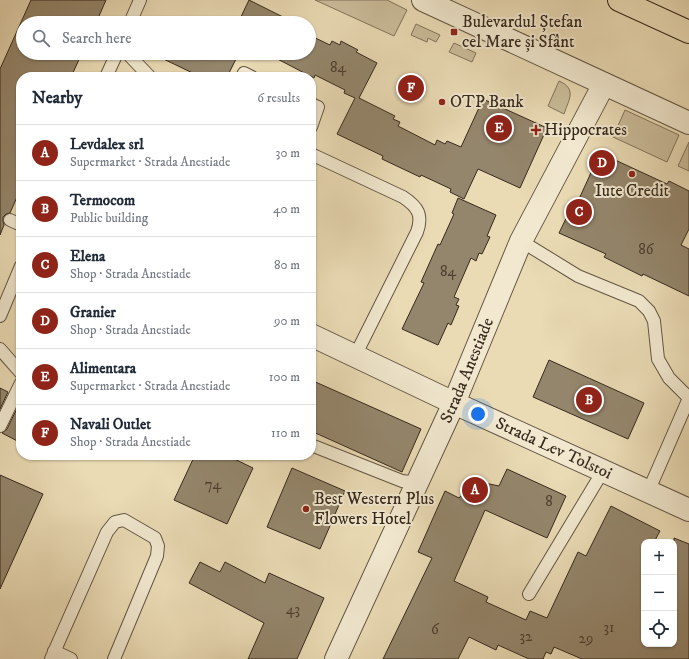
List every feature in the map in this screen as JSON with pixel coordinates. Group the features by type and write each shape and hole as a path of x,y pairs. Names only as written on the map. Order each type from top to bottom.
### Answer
{"main road":[{"path":"630,2 689,32"}],"street":[{"path":"422,0 689,124"},
{"name":"Strada Anestiade","path":"336,659 454,403 521,241 604,84"},
{"name":"Strada Lev Tolstoi","path":"316,337 454,403 689,510"}],"lane":[{"path":"133,16 140,0"},
{"path":"108,72 114,60"},
{"path":"134,60 145,72"},
{"path":"316,156 403,197 414,204 420,223 417,232 355,356"},
{"path":"521,241 578,276 639,301 649,311 654,322 658,359 669,378 689,398 648,492"},
{"path":"0,316 16,278"},
{"path":"0,349 16,367"},
{"path":"0,426 16,393"},
{"path":"316,447 402,481 418,483"},
{"path":"529,594 603,471"},
{"path":"72,659 53,655 107,532 115,522 124,520 155,538 158,546 157,556 114,659"}],"shaded area":[{"path":"315,0 387,0 407,10 394,36"},
{"path":"416,24 440,35 436,42 428,38 427,42 411,35"},
{"path":"454,43 476,53 472,62 449,52"},
{"path":"559,81 565,84 570,91 564,114 548,106"},
{"path":"625,110 679,135 667,162 613,137"},
{"path":"689,142 689,171 678,166"}],"building":[{"path":"31,0 106,0 99,16 24,16"},
{"path":"249,0 281,16 241,16"},
{"path":"16,33 16,60 79,60 73,72 16,72 16,199 10,213 3,217 4,225 0,235 0,69"},
{"path":"316,38 330,45 332,41 340,45 341,41 358,50 356,52 377,63 359,98 395,116 393,119 400,122 398,126 435,145 437,140 445,144 447,141 461,147 483,99 547,128 520,188 478,169 464,199 450,192 451,189 421,175 420,177 382,159 383,156 337,134 355,98 344,93 345,90 316,76 316,72 302,72 279,60 316,60"},
{"path":"166,60 236,60 230,72 191,72"},
{"path":"600,153 667,184 669,181 689,191 689,229 681,245 689,249 689,296 643,274 642,276 604,257 606,254 559,233 576,198 579,199"},
{"path":"458,198 496,215 487,236 490,237 482,254 479,253 476,261 471,258 454,297 459,299 456,305 459,306 451,325 448,323 438,345 402,329 424,283 421,282 438,244 440,245 454,214 452,213"},
{"path":"549,360 644,403 628,439 533,397"},
{"path":"316,382 421,429 402,472 316,433"},
{"path":"0,388 8,392 0,409"},
{"path":"16,410 16,440 2,433 7,429"},
{"path":"193,460 236,460 253,468 227,524 174,500"},
{"name":"Best Western Plus Flowers Hotel","path":"292,468 345,491 320,549 267,527"},
{"path":"507,469 566,496 547,538 485,510 454,581 488,597 486,602 526,620 530,611 547,618 578,552 586,556 611,506 660,531 656,539 641,539 641,647 677,647 677,539 689,544 689,659 582,659 554,647 551,654 546,652 543,659 529,659 498,645 496,650 469,637 458,659 383,659 432,558 418,552 445,491 459,498 475,481 499,486"},
{"path":"0,475 43,494 0,589"},
{"path":"200,562 220,572 225,562 265,583 269,573 324,598 297,659 248,659 264,623 189,583"}],"place":[{"name":"Bulevardul Ștefan cel Mare și Sfânt","path":"454,32"},
{"name":"Navali Outlet","path":"411,88"},
{"name":"OTP Bank","path":"442,102"},
{"name":"Alimentara","path":"499,128"},
{"name":"Hippocrates","path":"536,130"},
{"name":"Granier","path":"602,163"},
{"name":"Iute Credit","path":"632,174"},
{"name":"Elena","path":"579,212"},
{"name":"Termocom","path":"589,400"},
{"name":"Levdalex srl","path":"475,490"},
{"name":"Best Western Plus Flowers Hotel","path":"306,509"}]}
